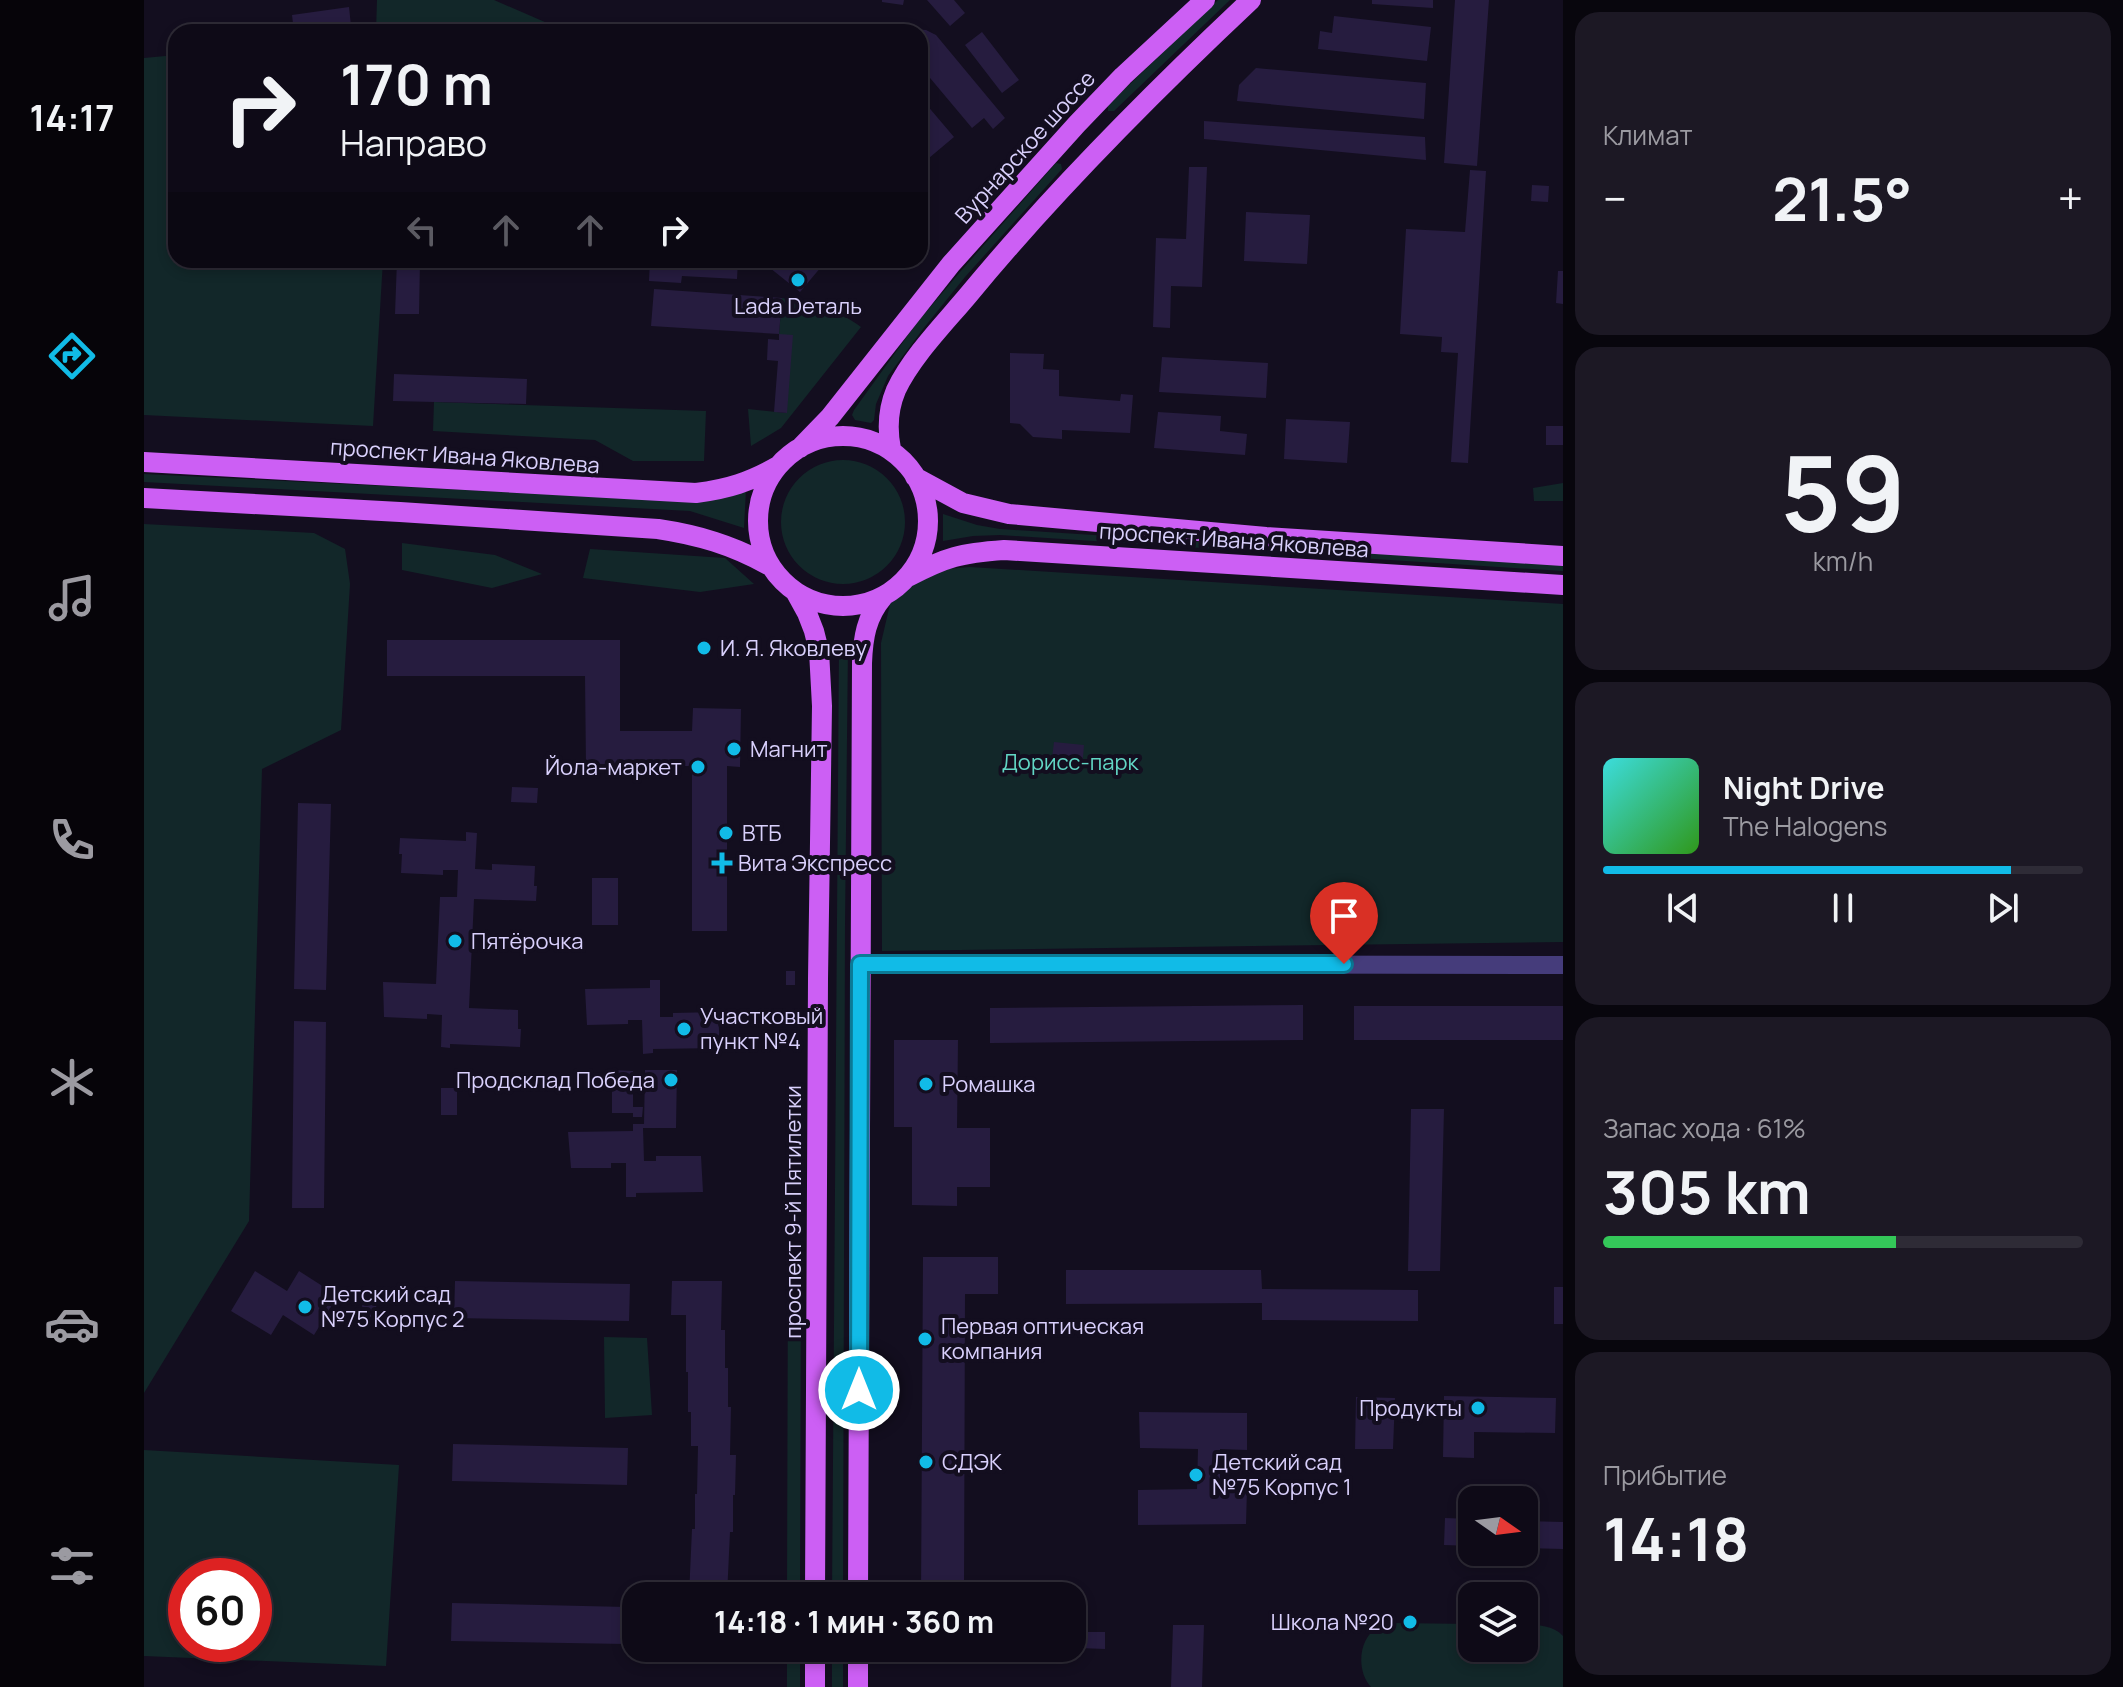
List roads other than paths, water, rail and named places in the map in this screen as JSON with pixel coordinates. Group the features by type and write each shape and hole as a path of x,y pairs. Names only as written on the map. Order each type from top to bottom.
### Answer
{"main road":[{"name":"Вурнарское шоссе","path":"800,448 830,417 951,264 1077,124 1123,76 1205,0"},
{"path":"891,449 889,412 897,388 909,369 992,266 1101,145 1251,0"},
{"path":"1077,124 1101,145"},
{"path":"844,436 869,440 891,449 915,477 923,496 926,517 926,540 919,560 908,577 883,597 849,607 829,605 796,593 768,565 759,535 761,502 778,466 800,448 822,438 844,436"},
{"name":"проспект Ивана Яковлева","path":"144,462 696,493 736,487 778,466"},
{"name":"проспект Ивана Яковлева","path":"915,477 963,503 1009,514 1266,537 1563,556"},
{"path":"144,498 658,529 693,534 719,542 768,565"},
{"name":"проспект Ивана Яковлева","path":"908,577 939,561 967,553 1004,550 1563,585"},
{"name":"проспект 9-й Пятилетки","path":"796,593 807,613 819,651 822,706 815,1582"},
{"path":"858,1582 862,663 865,629 874,607 883,597"},
{"path":"815,1662 815,1687"},
{"path":"858,1662 858,1687"}],"street":[{"path":"860,964 1563,965"}],"place":[{"name":"Lada Dеталь","path":"798,280"},
{"name":"И. Я. Яковлеву","path":"704,648"},
{"name":"Магнит","path":"734,749"},
{"name":"Йола-маркет","path":"698,767"},
{"name":"ВТБ","path":"726,833"},
{"name":"Вита Экспресс","path":"722,863"},
{"name":"Пятёрочка","path":"455,941"},
{"name":"Участковый пункт №4","path":"684,1029"},
{"name":"Продсклад Победа","path":"671,1080"},
{"name":"Ромашка","path":"926,1084"},
{"name":"Детский сад №75 Корпус 2","path":"305,1307"},
{"name":"Первая оптическая компания","path":"925,1339"},
{"name":"Продукты","path":"1478,1408"},
{"name":"СДЭК","path":"926,1462"},
{"name":"Детский сад №75 Корпус 1","path":"1196,1475"},
{"name":"Школа №20","path":"1410,1622"}],"park label":[{"name":"Дорисс-парк","path":"1070,762"}]}
